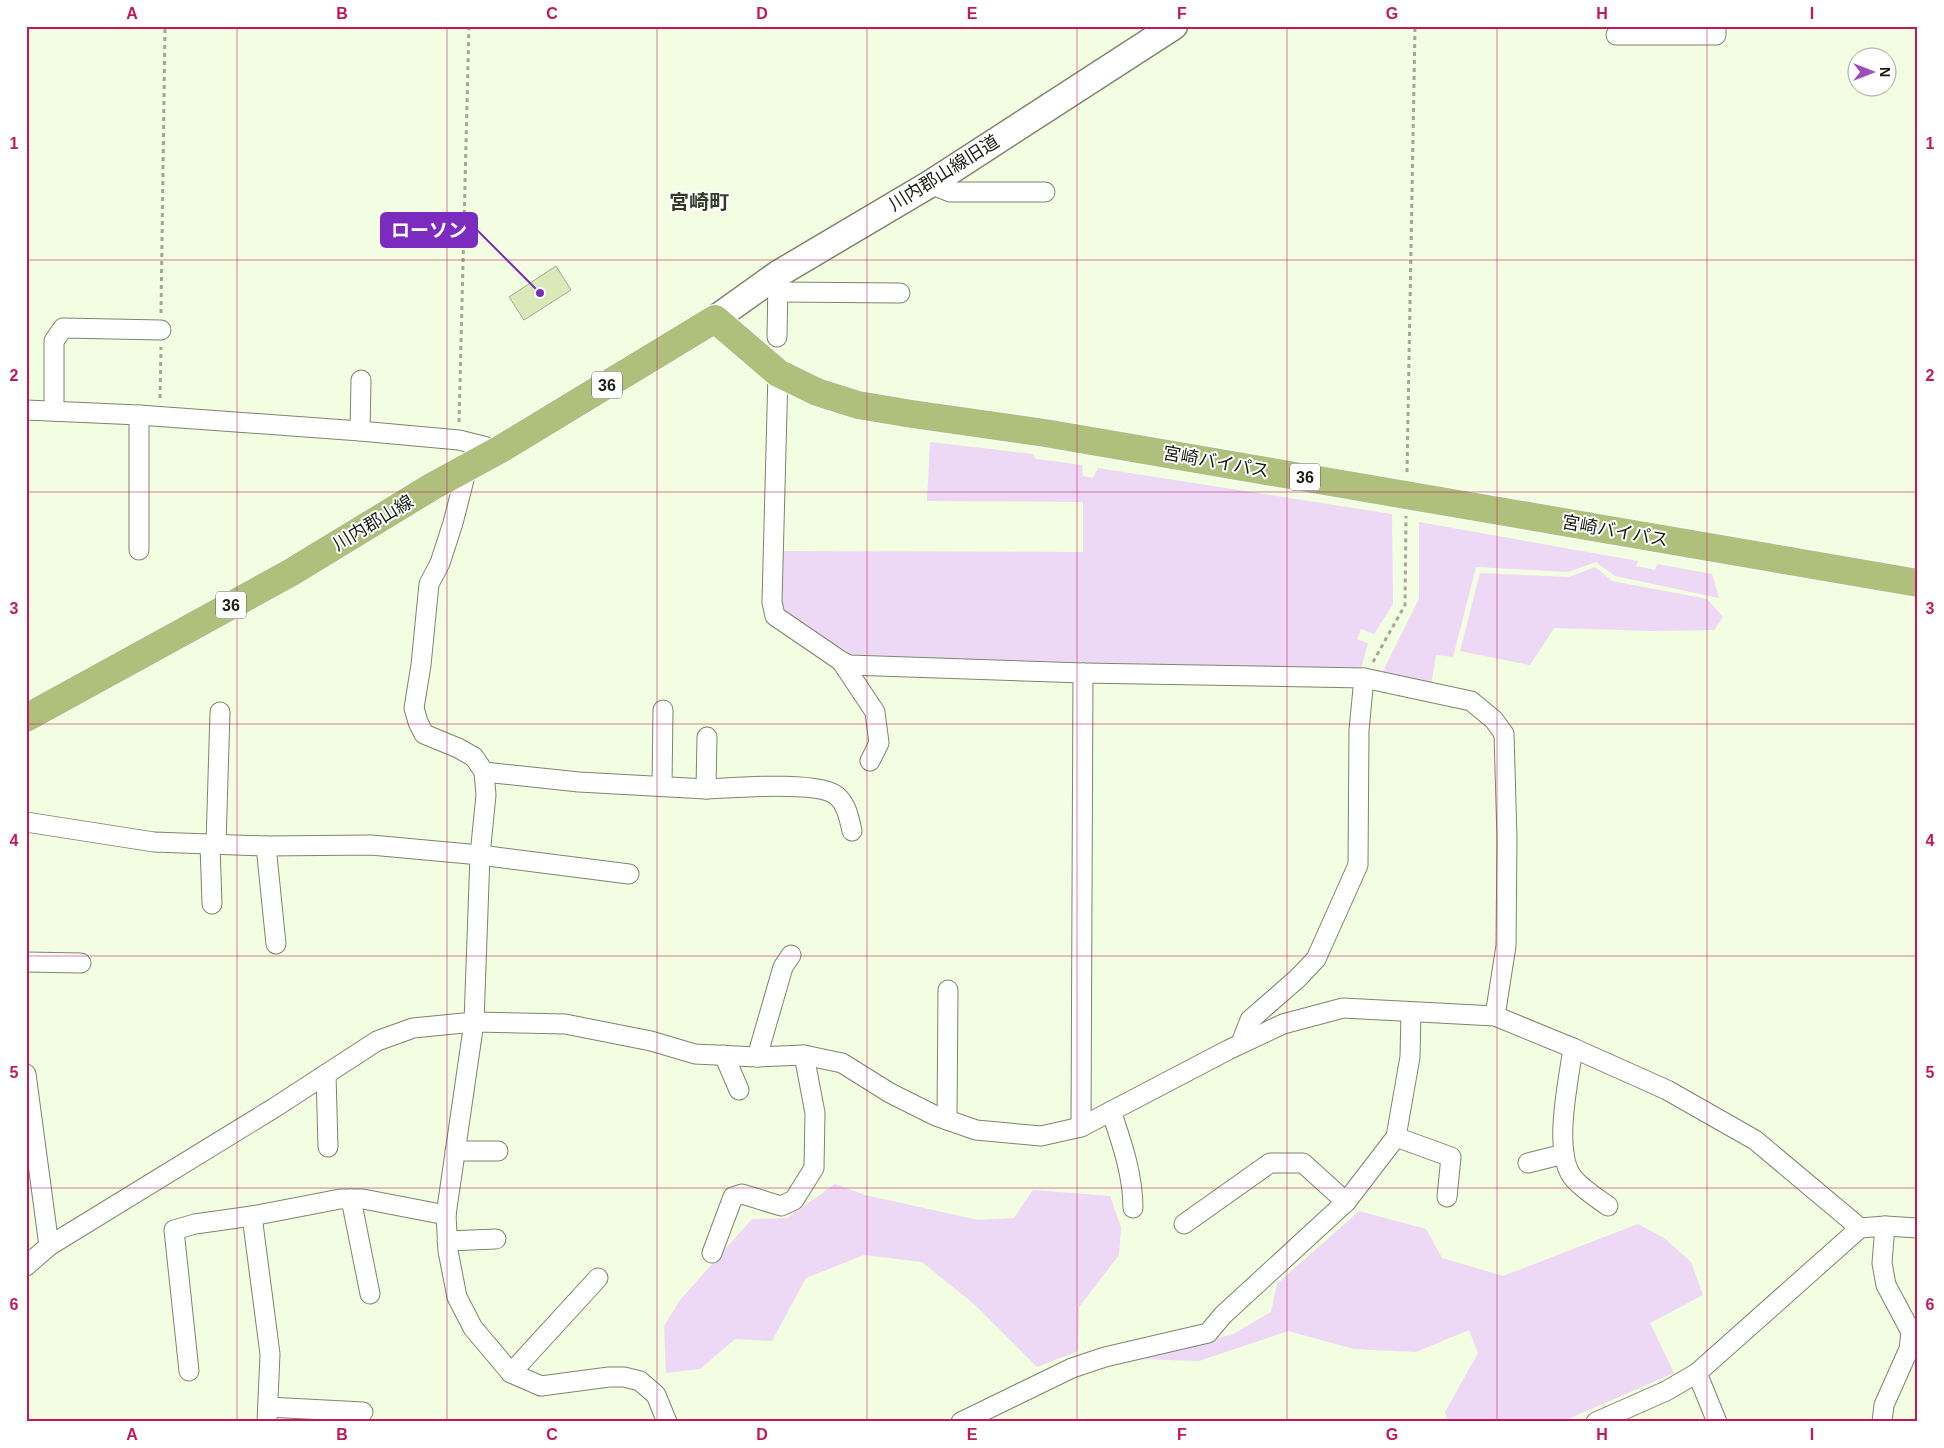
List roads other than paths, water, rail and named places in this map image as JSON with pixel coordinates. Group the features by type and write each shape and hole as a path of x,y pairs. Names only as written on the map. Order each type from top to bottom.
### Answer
{"main road":[{"name":"宮崎バイパス","path":"715,319 778,373 817,392 858,405 1045,433 1918,584"},
{"name":"川内郡山線","path":"26,718 290,573 499,450 715,319"}],"street":[{"name":"川内郡山線旧道","path":"715,319 778,283 1174,26"},
{"path":"1616,35 1716,35 1716,26"},
{"path":"930,184 950,192 1045,192"},
{"path":"777,337 778,283 900,293"},
{"path":"54,412 54,341 62,328 161,330"},
{"path":"778,373 772,602 775,616 849,665 1083,673 1364,678 1471,701 1494,720 1504,734 1507,838 1506,946 1495,1016"},
{"path":"360,431 361,380"},
{"path":"26,410 160,416 360,431 459,440 499,450"},
{"path":"139,415 140,550"},
{"path":"467,468 453,523 440,563 429,584 421,665 414,708 424,734 474,757 484,772 486,795 480,855 474,1022 446,1216 447,1241 457,1297 474,1328 511,1373 542,1386 608,1378 624,1378 640,1382 656,1395 667,1422"},
{"path":"841,661 875,712 879,743 870,761"},
{"path":"1081,1127 1083,673"},
{"path":"1242,1043 1250,1020 1298,978 1316,959 1358,865 1358,730 1364,678"},
{"path":"662,786 663,710"},
{"path":"212,904 220,712"},
{"path":"706,789 707,737"},
{"path":"484,772 579,782 706,789 792,785 815,788 836,794 847,809 852,831"},
{"path":"26,822 154,842 266,846 371,845 480,855 629,874"},
{"path":"266,846 276,944"},
{"path":"757,1057 783,967 791,955"},
{"path":"26,962 80,963"},
{"path":"947,1120 948,990"},
{"path":"26,1266 49,1246 377,1041 413,1028 474,1022 565,1024 651,1040 695,1054 757,1057 804,1055 842,1063 890,1093 947,1120 976,1130 1041,1136 1081,1127 1242,1043 1283,1024 1343,1008 1495,1016 1667,1090 1755,1140 1860,1228"},
{"path":"962,1422 1072,1368 1105,1357 1208,1333 1223,1315 1346,1202 1396,1137 1410,1057 1411,1012"},
{"path":"1573,1048 1564,1113 1562,1141 1564,1154 1573,1180 1608,1206"},
{"path":"724,1055 739,1090"},
{"path":"712,1253 733,1197 742,1194 781,1206 794,1200 814,1168 815,1113 804,1055"},
{"path":"26,1074 49,1246"},
{"path":"326,1074 328,1147"},
{"path":"1111,1111 1124,1148 1133,1191 1133,1208"},
{"path":"1396,1137 1451,1157 1447,1197"},
{"path":"455,1151 498,1151"},
{"path":"1528,1163 1564,1154"},
{"path":"1184,1224 1270,1163 1303,1163 1346,1202"},
{"path":"190,1371 174,1230 195,1224 363,1198 446,1216"},
{"path":"351,1199 370,1294"},
{"path":"252,1216 270,1354 267,1414 353,1415"},
{"path":"1882,1422 1884,1405 1909,1349 1911,1332 1886,1285 1882,1263 1885,1226"},
{"path":"1596,1422 1618,1417 1697,1374 1860,1228 1885,1226 1918,1228"},
{"path":"447,1241 496,1239"},
{"path":"511,1373 598,1278"},
{"path":"1697,1374 1717,1422"}],"place":[{"name":"ローソン","path":"540,293"}],"district":[{"name":"宮崎町","path":"699,202"}]}
